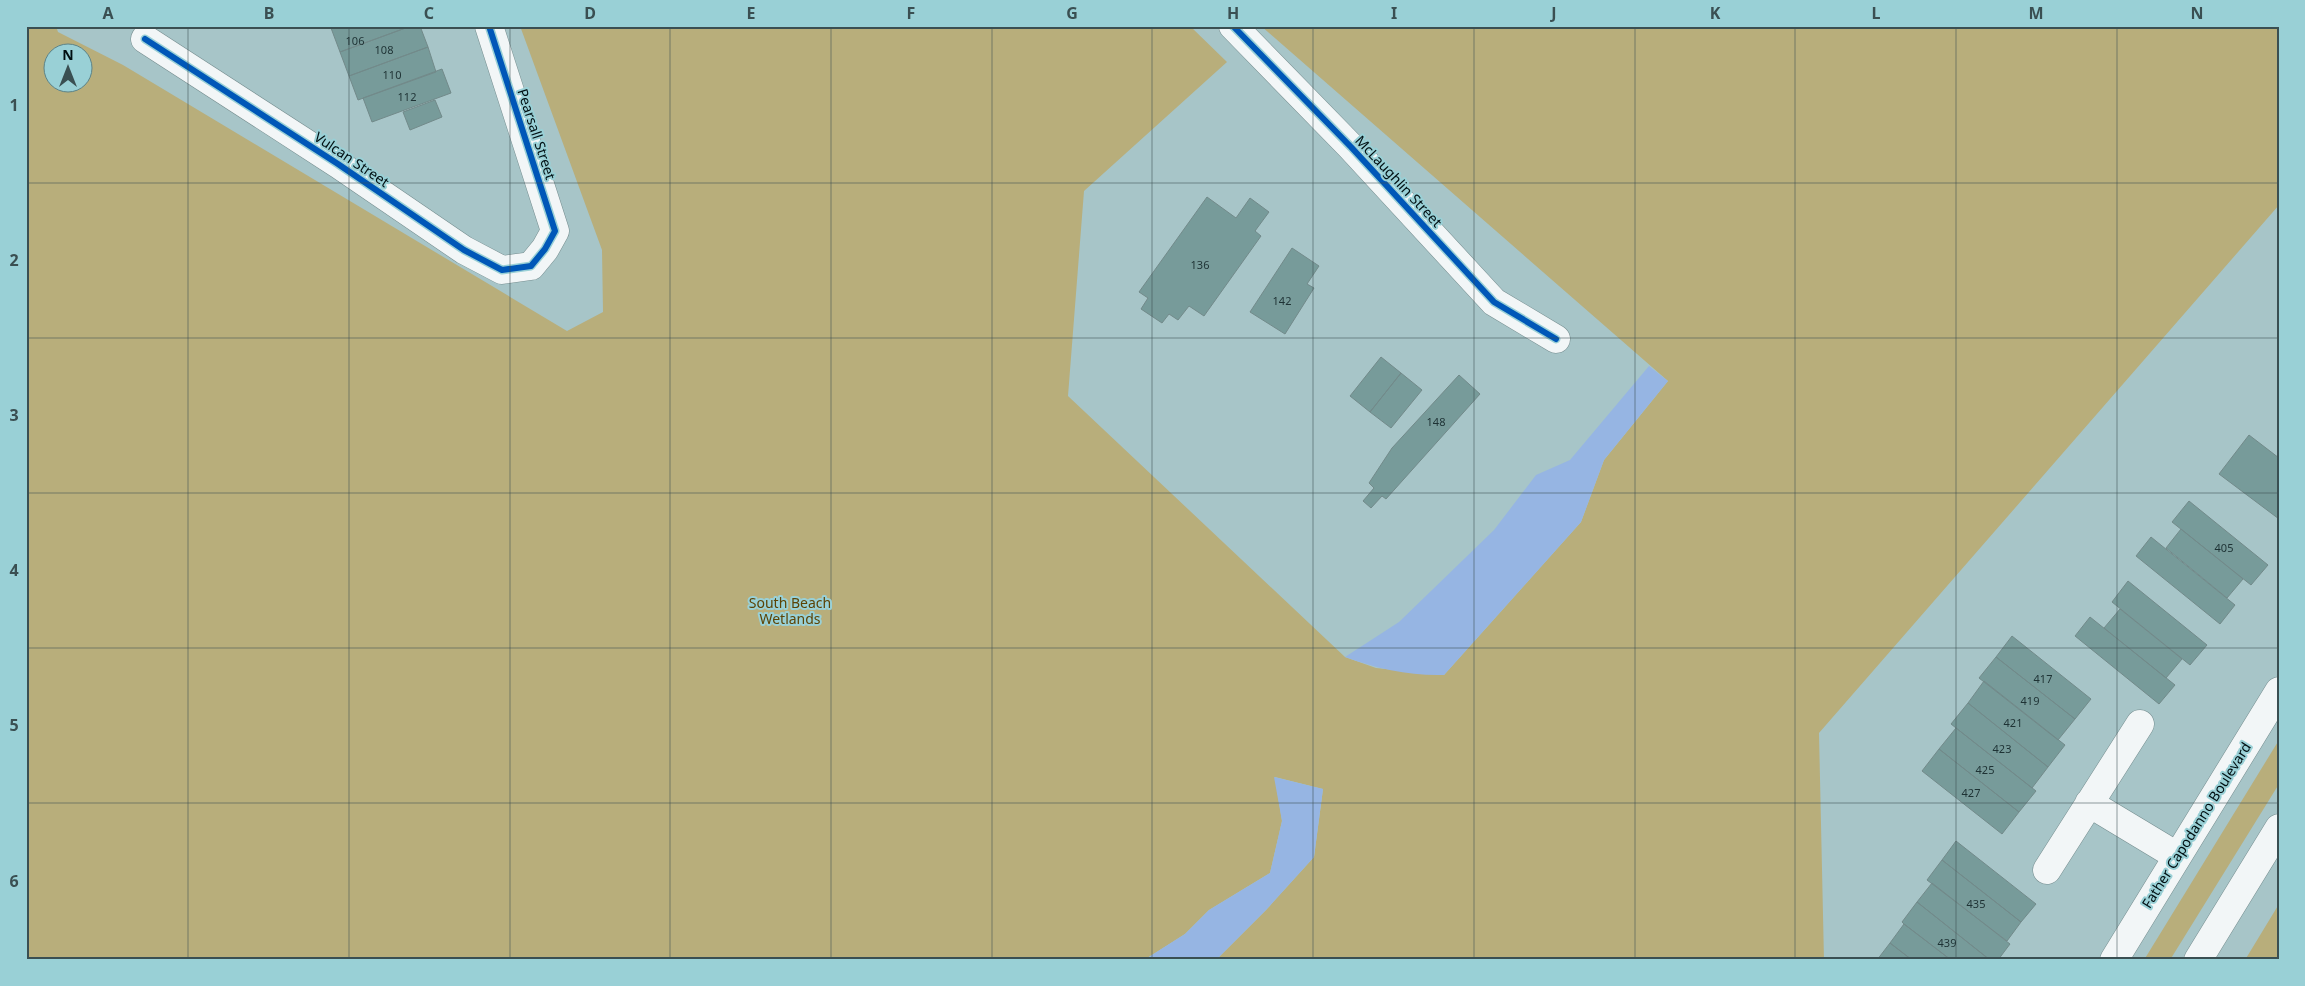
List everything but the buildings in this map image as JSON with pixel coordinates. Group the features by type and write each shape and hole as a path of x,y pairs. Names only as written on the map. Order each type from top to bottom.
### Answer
{"street":[{"name":"Pearsall Street","path":"489,26 555,232 545,249"},
{"name":"McLaughlin Street","path":"1233,26 1351,147 1494,302 1556,340"},
{"name":"Vulcan Street","path":"145,39 338,164 464,250 502,270 531,266 545,249"},
{"name":"Father Capodanno Boulevard","path":"2114,960 2279,691"},
{"path":"2047,870 2140,724"},
{"path":"2089,803 2177,856"},
{"path":"2198,960 2279,828"}],"green space":[{"name":"South Beach Wetlands","path":"26,26 56,26 58,32 78,42 42,42 42,92 92,92 92,49 123,65 567,331 603,312 602,250 520,26 1190,26 1227,62 1084,191 1068,396 1345,657 1376,668 1444,675 1581,522 1604,460 1668,381 1261,26 2279,26 2279,205 1819,733 1824,960 1216,960 1266,910 1314,857 1323,789 1275,777 1282,821 1270,873 1209,910 1185,934 1144,960 26,960"},
{"path":"2279,740 2279,784 2170,960 2144,960"},
{"path":"2279,904 2279,960 2245,960"}],"water":[{"path":"1649,366 1668,381 1604,460 1581,522 1444,675 1394,671 1345,657 1399,622 1494,530 1536,475 1570,460"},
{"path":"1274,777 1323,789 1314,857 1266,910 1216,960 1144,960 1185,934 1209,910 1270,873 1282,821"}],"cycle path":[{"path":"145,39 338,164 464,250 502,270 531,266 545,249 555,231 489,26"},
{"path":"1233,26 1351,147 1494,302 1556,339"}]}
